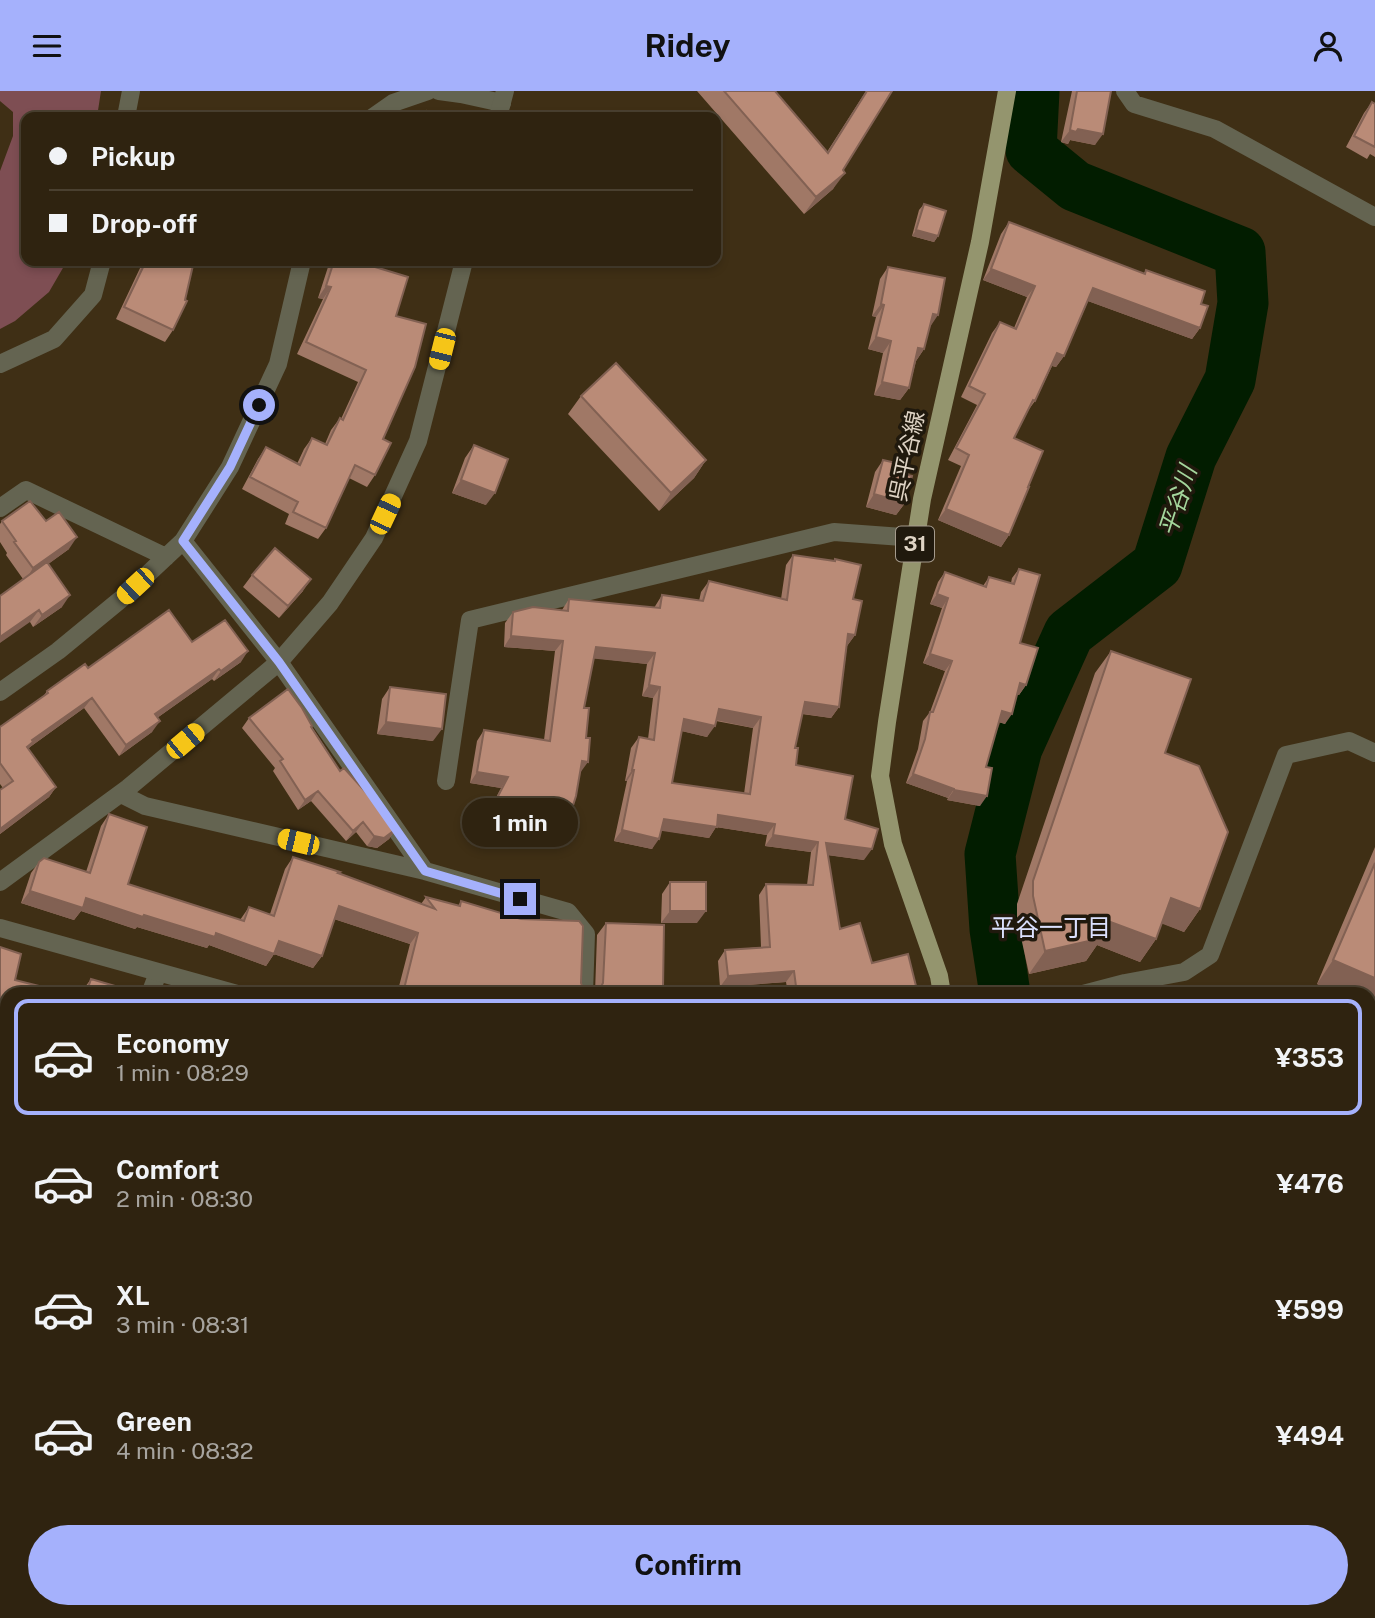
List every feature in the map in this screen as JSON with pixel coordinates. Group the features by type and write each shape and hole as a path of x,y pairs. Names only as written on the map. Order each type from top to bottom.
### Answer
{"main road":[{"name":"呉平谷線","path":"941,987 893,844 880,776 922,499 980,242 1007,91"}],"street":[{"path":"128,112 131,91"},
{"path":"380,112 393,103 428,91"},
{"path":"439,91 502,104"},
{"path":"1125,91 1134,104 1215,129 1375,217"},
{"path":"0,364 54,339 93,295 101,266"},
{"path":"0,692 79,634 183,541 230,467 278,364 301,266"},
{"path":"0,881 121,793 279,662 330,603 374,538 418,441 463,266"},
{"path":"0,508 26,490 166,557"},
{"path":"446,781 470,620 834,532 916,538"},
{"path":"183,541 279,662 425,871"},
{"path":"1110,987 1184,972 1210,955 1286,755 1349,741 1375,753"},
{"path":"121,793 145,806 425,871 568,912 586,934 584,987"},
{"path":"0,928 211,987"},
{"path":"153,987 158,973"}],"shaded area":[{"path":"0,91 101,91 98,112 21,112 21,266 64,266 49,292 15,321 0,329 0,171 13,136 13,112 0,101"}],"building":[{"path":"724,91 775,91 828,153 867,91 892,91 843,170 845,173 816,197"},
{"path":"1077,91 1111,91 1103,134 1070,130"},
{"path":"1372,102 1375,104 1375,147 1354,136"},
{"path":"924,204 946,211 938,236 916,230"},
{"path":"1009,222 1145,274 1146,270 1205,291 1201,304 1208,306 1200,328 1093,288 1064,356 1057,353 1014,438 1043,451 1009,535 946,509 969,455 956,448 985,394 969,386 1000,322 1016,329 1035,286 991,269"},
{"path":"144,266 193,266 185,300 187,301 173,330 124,307"},
{"path":"332,266 372,266 408,277 396,316 426,324 415,367 383,439 391,443 375,475 355,465 326,528 293,512 298,502 250,477 266,447 300,465 312,438 327,445 340,418 343,420 366,370 306,342 331,287 326,286"},
{"path":"888,267 945,278 938,315 933,314 924,349 918,348 909,388 882,382 891,341 876,337 884,305 881,304"},
{"path":"616,363 706,460 671,493 581,396"},
{"path":"474,445 508,459 495,493 461,480"},
{"path":"883,460 909,466 908,475 912,476 905,503 874,494"},
{"path":"30,501 46,521 59,512 77,537 33,568 2,521"},
{"path":"275,548 311,579 288,606 252,575"},
{"path":"793,555 835,559 861,565 853,599 862,601 855,635 848,634 839,707 805,702 795,748 798,748 796,765 853,776 845,819 878,829 872,849 826,843 840,929 860,923 872,963 908,954 916,987 796,987 794,971 728,976 725,950 770,947 766,884 813,885 818,842 773,835 775,824 718,815 717,827 664,819 659,839 622,830 639,737 654,740 660,687 649,685 655,653 596,647 584,708 589,708 586,738 590,738 588,762 582,761 576,796 567,824 524,810 522,813 496,800 508,777 477,772 484,730 550,741 563,641 511,636 513,612 533,607 568,611 569,599 660,608 662,595 703,601 709,581 787,600","holes":["719,709 761,717 750,794 672,783 684,719 715,726"]},
{"path":"47,562 70,595 42,615 39,610 0,637 0,596"},
{"path":"1019,569 1040,575 1020,643 1038,648 1026,685 1020,683 1012,714 1002,711 986,767 992,768 987,796 954,790 913,774 925,739 930,712 933,712 952,661 930,654 948,598 937,594 945,572 986,587 989,577 1014,584"},
{"path":"169,610 192,642 225,620 248,651 155,714 160,721 126,745 92,698 32,740 27,747 56,787 0,829 0,790 13,781 0,763 0,727 85,664 88,668"},
{"path":"1111,651 1191,679 1165,753 1199,766 1228,832 1200,909 1171,898 1156,939 1108,921 1102,938 1045,951 1033,896 1033,881"},
{"path":"390,687 446,694 442,729 386,722"},
{"path":"288,689 340,771 344,768 396,829 384,838 374,836 363,822 353,831 318,791 305,800 280,761 283,759 249,718"},
{"path":"109,814 147,827 128,884 244,921 249,907 274,916 293,857 435,909 426,897 460,906 461,901 521,919 579,921 583,926 583,987 404,987 418,933 339,906 322,956 279,941 274,954 216,933 215,937 86,898 83,908 30,891 39,862 44,858 90,873"},
{"path":"1375,863 1375,978 1333,960"},
{"path":"670,882 706,882 706,911 670,911"},
{"path":"606,923 664,925 663,987 601,987"},
{"path":"0,947 21,954 15,980 43,987 0,987"},
{"path":"91,979 118,987 88,987"}],"waterway":[{"name":"平谷川","path":"1004,987 995,929 990,854 1017,748 1069,633 1157,565 1191,457 1230,380 1243,303 1240,252 1075,186 1031,150 1034,91"}],"district":[{"name":"平谷一丁目","path":"1051,928"}],"route":[{"path":"259,405 230,467 183,541 279,662 425,871 520,899"}]}
